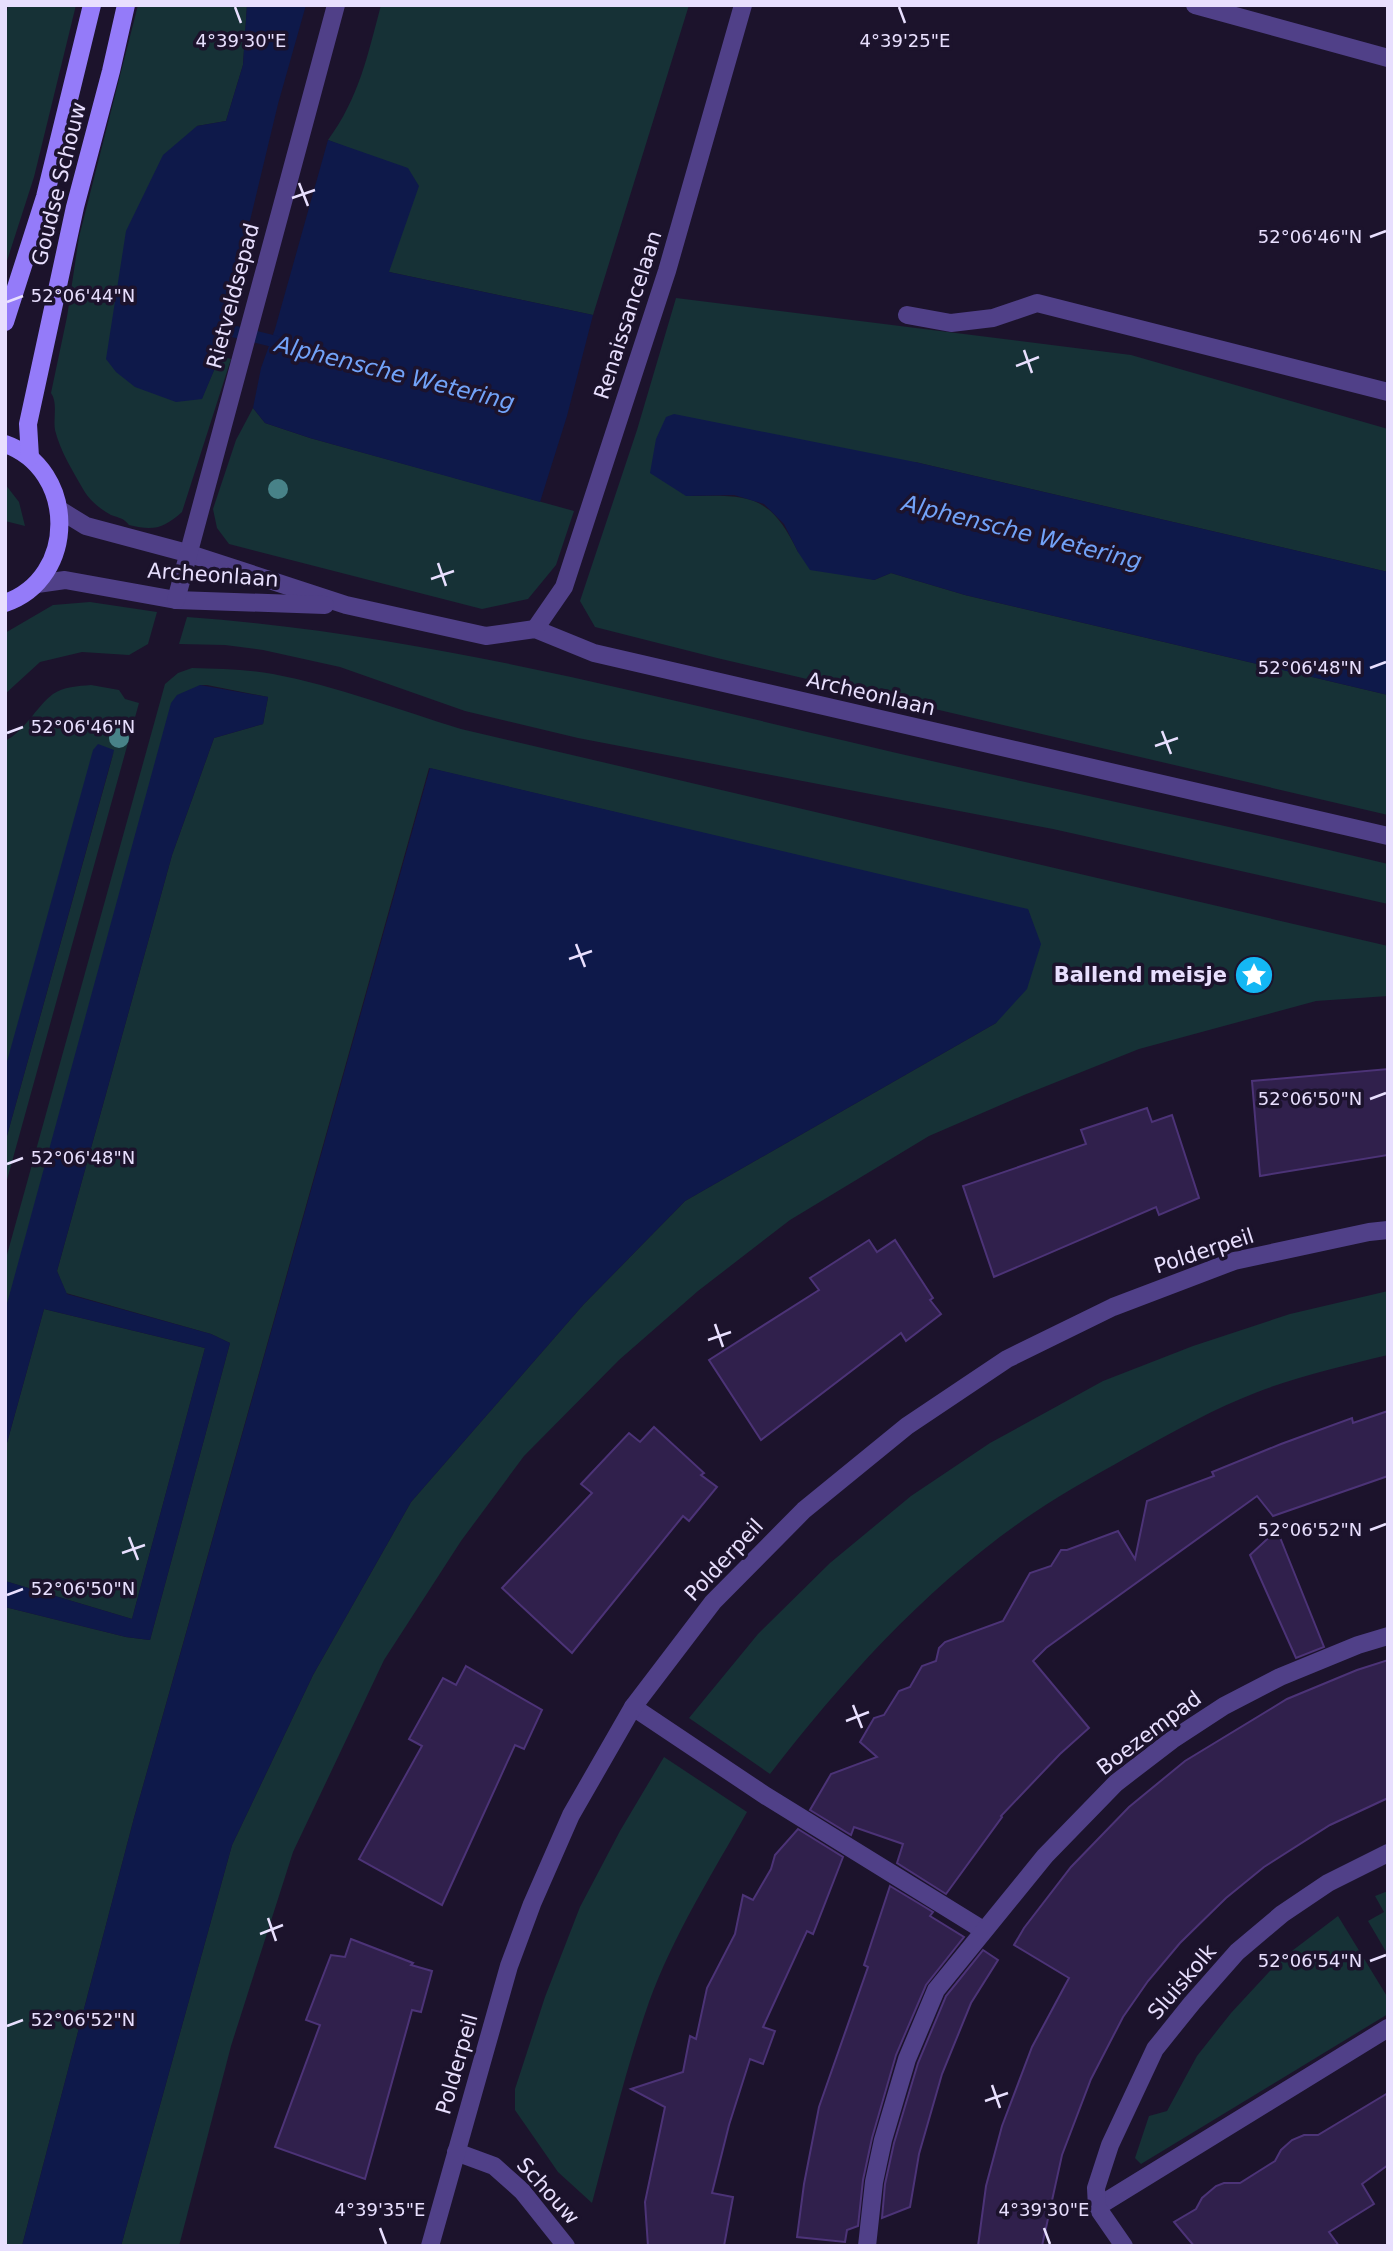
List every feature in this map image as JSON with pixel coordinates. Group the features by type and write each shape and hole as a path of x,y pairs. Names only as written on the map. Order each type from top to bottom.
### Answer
{"main road":[{"name":"Goudse Schouw","path":"5,323 45,197 92,5"},
{"name":"Goudse Schouw","path":"30,457 28,424 75,207 126,5"},
{"path":"5,444 30,457 44,472 55,490 60,510 60,536 52,562 37,584 5,603"}],"street":[{"name":"Rietveldsepad","path":"176,600 337,5"},
{"name":"Renaissancelaan","path":"535,629 564,587 667,271 743,5"},
{"path":"1195,5 1388,58"},
{"path":"907,315 951,323 993,318 1037,303 1388,392"},
{"name":"Archeonlaan","path":"60,510 86,526 187,553 345,605 486,636 535,629 594,653 1388,836"},
{"name":"Archeonlaan","path":"37,584 65,580 176,600 345,605"},
{"name":"Polderpeil","path":"430,2246 509,1966 531,1904 571,1815 633,1707 713,1602 804,1510 907,1426 1007,1359 1113,1307 1234,1261 1388,1230"},
{"name":"Boezempad","path":"867,2246 878,2161 907,2059 936,1990 1045,1856 1116,1783 1172,1740 1224,1706 1280,1677 1358,1645 1388,1636"},
{"path":"633,1707 766,1796 983,1930"},
{"name":"Sluiskolk","path":"1097,2207 1096,2188 1103,2166 1142,2074 1155,2049 1192,2003 1237,1952 1282,1914 1328,1883 1388,1853"},
{"path":"1124,2246 1097,2207 1388,2028"},
{"name":"Schouw","path":"456,2151 494,2166 522,2191 566,2246"}],"green space":[{"path":"8,5 76,5 34,177 5,267 5,25"},
{"path":"138,5 247,5 243,65 226,121 197,126 202,398 220,356 231,359 182,512 169,522 151,528 129,525 103,510 85,493 57,438 51,393 67,317 79,237"},
{"path":"381,5 689,5 593,315 389,272 364,154 328,140 355,92"},
{"path":"676,298 1131,355 1388,429 1388,572 915,462 686,496 741,497 754,501 777,518 798,552 874,580 891,573 965,595 1388,695 1388,815 595,627 580,601 637,430"},
{"path":"253,408 265,423 310,438 574,511 556,565 528,599 482,609 229,544 217,528 213,509 236,440"},
{"path":"5,484 19,502 25,526 5,521"},
{"path":"90,602 157,612 148,644 129,655 82,652 40,662 5,694 5,633 53,605"},
{"path":"187,617 354,636 519,666 1388,864 1388,904 1053,829 578,738 465,711 340,667 263,650 225,645 179,644"},
{"path":"192,668 253,671 297,679 461,729 1388,946 1388,996 1316,1001 1139,1049 929,1136 790,1220 698,1291 619,1360 524,1456 461,1541 384,1660 293,1852 231,2046 179,2246 121,2246 232,1845 313,1675 411,1502 583,1305 685,1201 996,1023 1040,944 1028,910 429,768 134,1818 22,2246 5,2246 5,1607 126,1637 150,1640 230,1343 211,1334 66,1293 57,1271 172,855 214,738 263,724 268,697 207,685 200,685 5,1311 5,1262 165,684 178,673"},
{"path":"91,685 119,690 125,699 139,703 5,1187 5,1143 114,751 5,1069 5,741 19,731 53,694 66,688"},
{"path":"1388,1291 1388,1355 1288,1381 1226,1405 1072,1488 1032,1514 958,1571 890,1634 828,1702 770,1774 689,1718 758,1634 830,1563 911,1496 990,1443 1103,1381 1193,1346 1290,1314"},
{"path":"44,1309 205,1348 132,1619 5,1581 5,1450"},
{"path":"664,1757 747,1812 694,1906 649,2002 592,2203 558,2172 515,2110 515,2089 545,1997 580,1907 620,1831"},
{"path":"1388,1891 1388,1955 1368,1921 1384,1912 1375,1896"},
{"path":"1338,1916 1388,1998 1388,2014 1141,2164 1135,2158 1149,2116 1167,2111 1197,2056 1231,2013 1280,1960"}],"water":[{"path":"247,5 306,5 278,104 224,329 220,356 202,399 176,402 135,387 116,372 106,359 126,231 163,155 197,126 226,121 243,65"},
{"path":"328,140 408,168 419,186 389,272 593,315 567,416 540,502 310,438 265,423 253,408 261,368 275,329"},
{"path":"674,414 915,462 1388,572 1388,695 965,595 891,573 874,580 810,570 784,524 764,504 734,495 686,496 650,473 656,439 666,417"},
{"path":"200,685 268,697 263,724 214,738 172,855 57,1271 67,1294 211,1334 230,1343 150,1640 126,1637 5,1607 5,1581 132,1619 205,1348 44,1309 5,1450 5,1311 171,703 177,695"},
{"path":"98,744 114,750 5,1143 5,1069 93,750"},
{"path":"430,768 1028,909 1041,944 1027,989 996,1023 685,1201 583,1305 411,1502 313,1675 232,1845 121,2246 22,2246 134,1818"}],"building":[{"path":"1388,1069 1388,1155 1260,1176 1252,1081"},
{"path":"1147,1108 1152,1122 1172,1115 1199,1198 1159,1215 1156,1207 994,1277 963,1186 1086,1144 1081,1130"},
{"path":"869,1240 877,1252 895,1240 941,1314 906,1341 901,1333 761,1440 709,1360 819,1290 810,1278"},
{"path":"1388,1411 1388,1476 1273,1516 1257,1496 1046,1648 1033,1661 1089,1728 1060,1754 1001,1816 946,1894 897,1863 903,1844 854,1827 851,1835 810,1810 831,1774 877,1757 860,1742 874,1718 884,1715 899,1691 910,1687 922,1666 936,1661 939,1648 945,1642 1003,1621 1030,1573 1051,1566 1061,1550 1118,1531 1135,1559 1147,1501 1214,1476 1212,1472 1281,1444 1352,1418 1353,1423"},
{"path":"654,1427 704,1473 701,1475 717,1487 689,1521 683,1516 572,1653 502,1588 592,1493 581,1484 629,1433 640,1442"},
{"path":"1277,1530 1324,1647 1296,1658 1250,1555"},
{"path":"1388,1660 1388,1798 1330,1825 1264,1867 1226,1898 1180,1943 1148,1981 1123,2017 1091,2079 1062,2155 1042,2246 978,2246 986,2186 1002,2126 1032,2047 1069,1978 1014,1945 1024,1928 1071,1867 1129,1807 1185,1761 1287,1699"},
{"path":"466,1666 542,1710 524,1749 515,1745 442,1905 359,1859 422,1746 409,1739 443,1678 456,1685"},
{"path":"798,1829 843,1857 813,1934 807,1931 763,2027 775,2031 763,2064 750,2059 729,2125 712,2193 733,2197 724,2246 648,2246 645,2202 665,2107 631,2089 683,2072 690,2036 696,2039 707,1988 735,1934 743,1895 753,1900 771,1869 775,1855"},
{"path":"890,1886 933,1912 930,1916 964,1937 926,1985 896,2055 872,2138 863,2180 858,2226 847,2230 845,2242 797,2237 819,2107 868,1967 864,1965"},
{"path":"351,1939 413,1963 411,1965 432,1971 421,2012 412,2010 365,2179 275,2147 320,2025 306,2020 331,1955 345,1957"},
{"path":"983,1950 998,1960 971,2003 942,2074 919,2154 910,2207 882,2218 885,2184 894,2143 918,2063 946,1996"},
{"path":"1388,2093 1388,2165 1362,2184 1374,2204 1329,2232 1339,2246 1194,2246 1174,2222 1196,2209 1202,2198 1216,2186 1240,2183 1275,2161 1281,2150 1292,2140 1304,2135 1318,2135"}],"waterway":[{"name":"Alphensche Wetering","path":"224,329 285,344"}],"place":[{"name":"Ballend meisje","path":"1254,975"}]}
